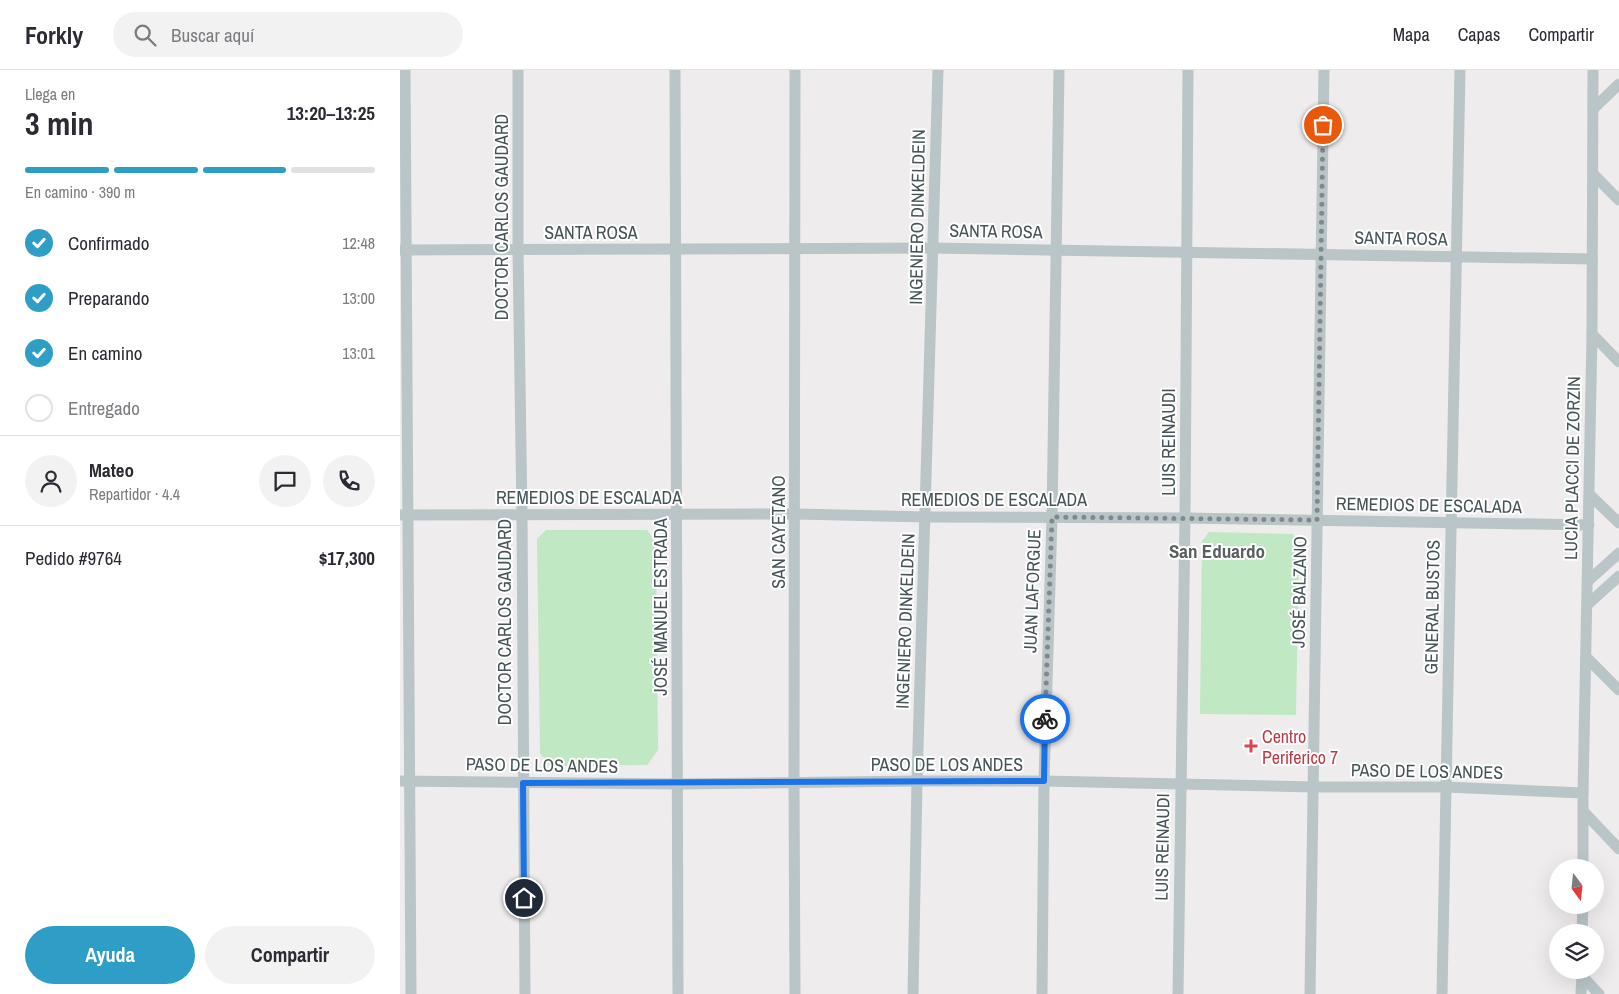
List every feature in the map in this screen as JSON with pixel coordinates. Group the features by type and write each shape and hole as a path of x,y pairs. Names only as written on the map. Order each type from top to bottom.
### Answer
{"street":[{"path":"405,70 403,250 405,781 411,994"},
{"name":"DOCTOR CARLOS GAUDARD","path":"518,70 525,994"},
{"name":"JOSÉ MANUEL ESTRADA","path":"675,70 678,994"},
{"name":"SAN CAYETANO","path":"795,994 796,70"},
{"name":"INGENIERO DINKELDEIN","path":"913,994 917,781 938,70"},
{"name":"JUAN LAFORGUE","path":"1042,994 1044,781 1052,517 1059,70"},
{"name":"LUIS REINAUDI","path":"1178,994 1185,518 1188,70"},
{"name":"JOSÉ BALZANO","path":"1310,994 1324,70"},
{"name":"GENERAL BUSTOS","path":"1442,994 1460,70"},
{"name":"LUCIA PLACCI DE ZORZIN","path":"1584,859 1583,793 1592,334 1593,70"},
{"path":"1593,109 1619,84"},
{"path":"1593,174 1619,200"},
{"name":"SANTA ROSA","path":"403,250 795,247 934,248 1592,259"},
{"path":"1592,334 1619,362"},
{"path":"1590,495 1619,523"},
{"name":"REMEDIOS DE ESCALADA","path":"404,515 796,514 1588,525"},
{"path":"1588,581 1619,553"},
{"path":"1587,605 1619,576"},
{"path":"1587,658 1619,690"},
{"name":"PASO DE LOS ANDES","path":"405,781 678,784 1044,781 1313,787 1446,787 1583,793"},
{"path":"1584,812 1619,849"},
{"path":"1581,994 1582,979"},
{"path":"1587,979 1599,994"}],"green space":[{"path":"546,530 647,530 656,542 658,750 647,765 550,766 540,753 537,539"},
{"path":"1209,532 1293,534 1299,544 1296,715 1200,714 1202,541"}],"way so far":[{"path":"1045,719 1052,517 1317,520 1323,125"}],"place":[{"name":"Centro Periferico 7","path":"1251,746"}],"district":[{"name":"San Eduardo","path":"1217,551"}],"route":[{"path":"524,898 523,783 678,784 1044,781 1045,719"}]}
